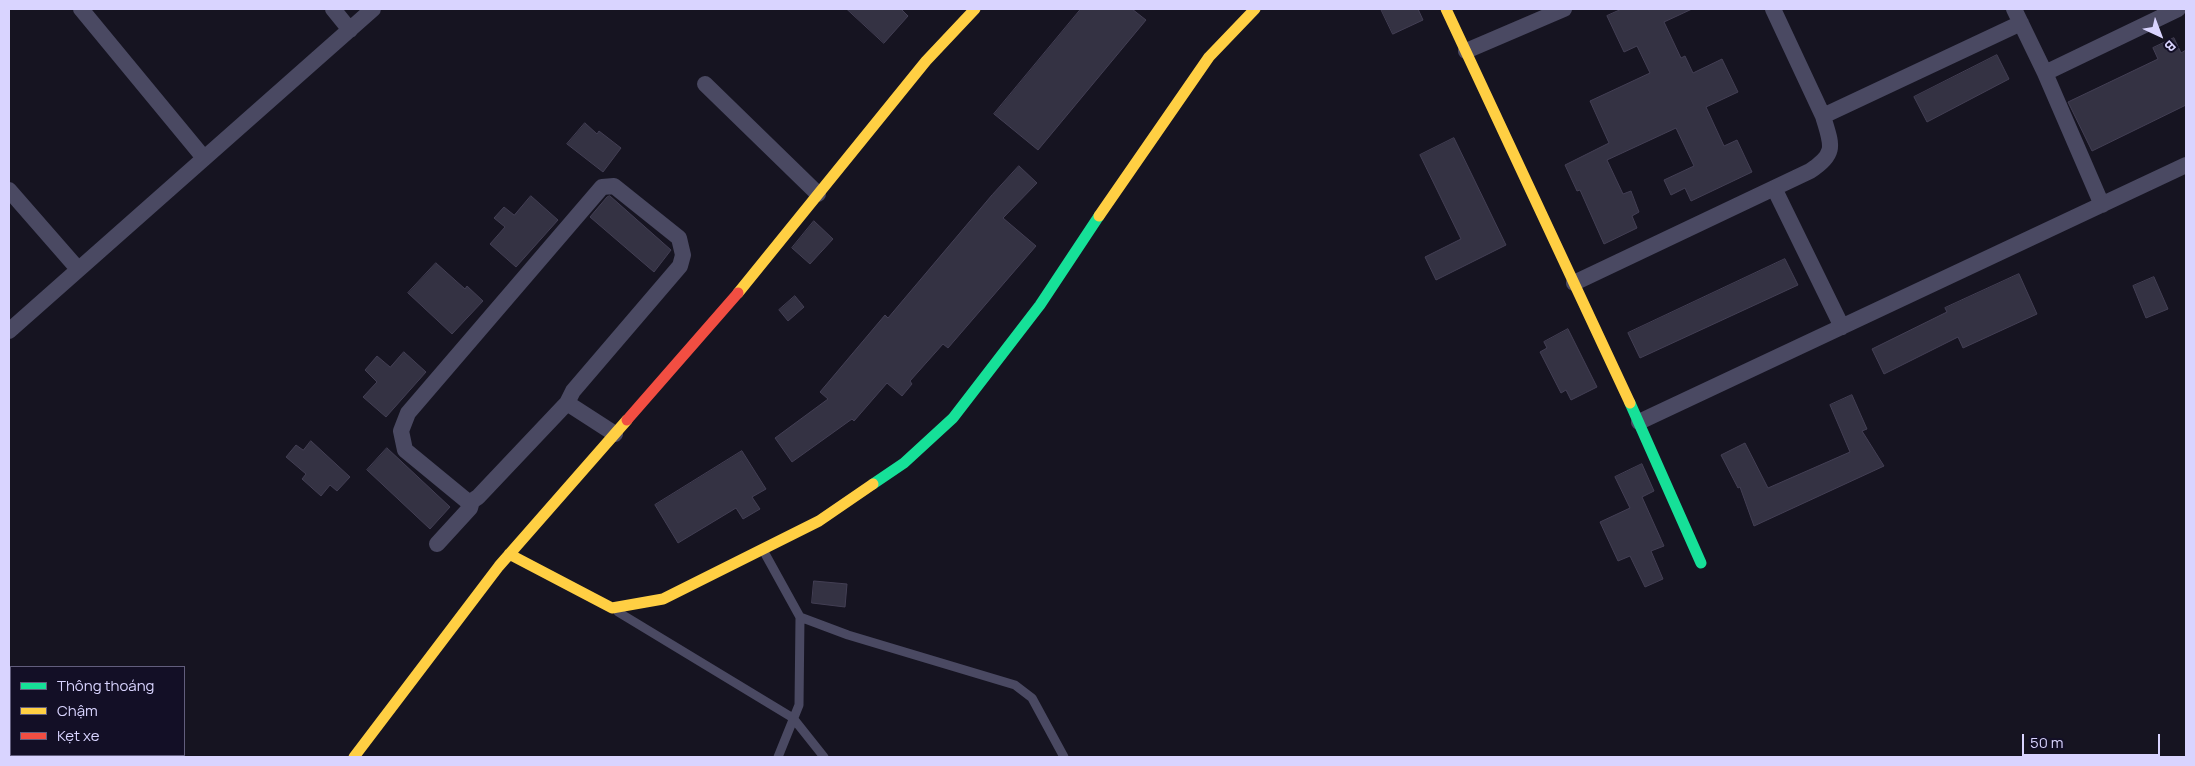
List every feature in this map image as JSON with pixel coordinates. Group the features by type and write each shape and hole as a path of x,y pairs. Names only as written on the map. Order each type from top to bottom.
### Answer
{"street":[{"path":"81,9 204,158"},
{"path":"333,9 350,30"},
{"path":"9,331 373,9"},
{"path":"354,757 509,554 728,305 926,61 975,9"},
{"path":"509,554 612,608 663,599 819,521 904,463 953,418 1040,305 1170,111 1209,57 1255,9"},
{"path":"1446,9 1639,422 1701,563"},
{"path":"1466,51 1564,9"},
{"path":"1574,283 1810,171 1825,161 1831,145 1824,116 1773,9"},
{"path":"2045,73 2178,9"},
{"path":"1824,116 2017,16 2045,73 2102,205"},
{"path":"705,84 818,194"},
{"path":"1639,422 2186,165"},
{"path":"436,544 470,508 472,501 567,403 573,391 680,266 683,255 679,238 614,186 602,187 414,406 404,423 401,431 405,450 467,501 472,501"},
{"path":"1774,188 1842,327"},
{"path":"9,190 78,269"},
{"path":"567,403 615,434"}],"lane":[{"path":"763,550 800,617 799,705 778,757"},
{"path":"612,608 793,718 824,757"},
{"path":"800,617 848,635 1015,685 1032,698 1064,757"}],"building":[{"path":"847,9 901,9 908,16 884,43"},
{"path":"1081,9 1132,9 1146,20 1038,150 994,114"},
{"path":"1381,9 1418,9 1423,20 1393,34"},
{"path":"1622,9 1692,9 1664,22 1681,58 1685,56 1693,73 1722,59 1738,92 1706,107 1724,146 1737,140 1752,172 1691,201 1685,188 1671,195 1664,180 1694,166 1676,128 1607,160 1623,194 1631,191 1639,212 1632,216 1637,228 1604,244 1580,190 1577,191 1565,165 1609,143 1590,101 1650,73 1637,46 1624,52 1607,16"},
{"path":"2174,38 2181,53 2186,50 2186,105 2092,151 2068,102 2158,59 2153,48"},
{"path":"1997,55 2009,79 1927,122 1914,97"},
{"path":"585,123 597,134 599,131 621,148 603,172 567,144"},
{"path":"1454,138 1506,245 1436,280 1425,257 1461,239 1420,155"},
{"path":"1019,166 1037,183 1003,218 1036,246 948,348 943,344 910,381 912,384 902,396 887,383 854,421 852,419 792,462 775,438 828,399 820,392 885,315 888,318 992,195"},
{"path":"531,196 558,220 516,267 490,244 505,227 494,218 504,207 514,215"},
{"path":"610,196 671,250 654,272 590,217"},
{"path":"814,221 833,239 810,264 792,248"},
{"path":"1785,259 1798,285 1640,358 1628,333"},
{"path":"436,263 465,289 467,286 483,301 452,334 408,293"},
{"path":"2019,274 2037,314 1963,348 1958,337 1884,374 1872,349 1947,312 1945,308"},
{"path":"2154,277 2168,309 2146,318 2133,286"},
{"path":"795,296 804,307 788,321 779,310"},
{"path":"1568,329 1597,387 1571,400 1566,390 1561,393 1540,352 1547,348 1544,342"},
{"path":"404,352 426,372 386,417 363,397 377,382 365,370 377,356 390,367"},
{"path":"1852,395 1867,429 1862,431 1884,466 1754,526 1740,487 1738,488 1721,455 1745,443 1768,488 1850,452 1830,405"},
{"path":"311,441 350,477 337,491 330,485 321,496 302,479 306,474 286,457 296,445 303,450"},
{"path":"387,448 450,507 430,529 367,470"},
{"path":"742,451 766,489 752,497 760,509 743,519 736,508 678,543 655,505"},
{"path":"1642,464 1654,491 1642,497 1664,546 1651,551 1663,579 1645,587 1630,556 1618,561 1600,522 1630,508 1615,477"},
{"path":"814,581 847,584 845,607 812,603"}],"traffic: fast":[{"path":"873,484 904,463 953,418 1040,305 1099,216"},
{"path":"1630,403 1701,563"}],"traffic: slow":[{"path":"738,293 926,61 975,9"},
{"path":"1099,216 1209,57 1255,9"},
{"path":"1446,9 1630,403"},
{"path":"354,757 499,566 627,420"},
{"path":"509,554 612,608 663,599 819,521 873,484"}],"traffic: jam":[{"path":"627,420 738,293"}]}
